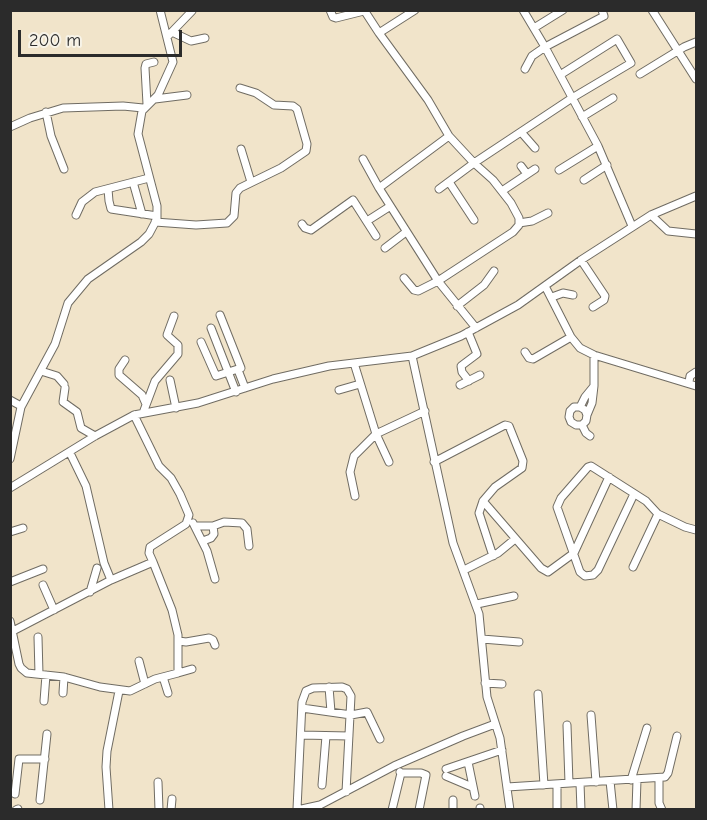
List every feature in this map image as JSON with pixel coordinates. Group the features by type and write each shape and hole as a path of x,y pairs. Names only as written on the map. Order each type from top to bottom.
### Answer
{"street":[{"path":"155,99 173,62 170,34 160,10"},
{"path":"330,10 334,18 364,11 428,100 449,136 502,191 519,223"},
{"path":"379,33 415,10"},
{"path":"523,10 598,146 632,226"},
{"path":"534,28 563,10"},
{"path":"525,69 532,56 604,16 602,10"},
{"path":"652,10 696,80"},
{"path":"170,34 192,11"},
{"path":"170,34 195,41 205,38"},
{"path":"439,189 572,98 631,63 617,39 560,75"},
{"path":"640,74 677,50 696,42"},
{"path":"10,459 21,406 56,344 64,312 73,296 88,279 141,242 149,234 156,219 157,206 138,134 140,116 145,106 145,68 146,64 154,62"},
{"path":"108,189 111,209 196,225 227,223 234,216 237,190 303,154 308,144 297,109 293,106 274,105 256,93 240,88"},
{"path":"10,127 45,112 73,107 145,106 155,99 187,95"},
{"path":"582,117 613,98"},
{"path":"45,112 51,136 64,169"},
{"path":"521,132 535,148"},
{"path":"379,188 449,136"},
{"path":"559,170 598,146"},
{"path":"241,148 251,182"},
{"path":"363,159 389,207 438,281 476,328"},
{"path":"584,180 607,165"},
{"path":"521,166 527,174"},
{"path":"502,191 535,169"},
{"path":"76,215 82,202 96,192 148,178"},
{"path":"133,182 142,214"},
{"path":"449,182 474,220"},
{"path":"10,488 95,436 135,415 176,408 236,392 273,379 354,363 412,356 468,332 518,305 632,226 651,215 696,196"},
{"path":"302,224 311,230 351,200 355,202 376,236"},
{"path":"367,221 389,207"},
{"path":"404,278 417,291 438,281 513,232 519,223 532,221 548,213"},
{"path":"651,215 668,231 696,234"},
{"path":"385,248 406,232"},
{"path":"581,260 605,296 604,300 593,307"},
{"path":"457,306 484,285 494,271"},
{"path":"545,286 571,337 580,348 594,355 696,386"},
{"path":"552,297 563,293 573,295"},
{"path":"201,342 215,375 219,377 238,370 241,366 220,315"},
{"path":"143,413 155,381 178,354 178,345 167,335 174,316"},
{"path":"211,328 236,392"},
{"path":"468,332 477,353 477,356 461,366 462,372 469,381"},
{"path":"525,352 529,358 533,359 571,337"},
{"path":"587,415 580,407 570,411 569,417 576,425 586,421 592,403 594,355"},
{"path":"412,356 453,543 477,604 485,683 502,750 510,810"},
{"path":"125,360 119,369 120,375 142,394 146,404"},
{"path":"354,363 376,434 389,462"},
{"path":"238,370 245,388"},
{"path":"41,371 57,376 65,386 63,402 76,412 81,428 95,436"},
{"path":"689,382 690,376 696,372"},
{"path":"460,385 480,375"},
{"path":"170,380 176,408"},
{"path":"339,390 360,384"},
{"path":"580,407 594,386"},
{"path":"10,400 21,406"},
{"path":"355,496 350,471 351,464 359,451 376,434 425,411"},
{"path":"135,415 159,466 171,478 203,542 215,579"},
{"path":"582,424 583,429 590,436"},
{"path":"434,462 505,425 509,426 523,461 522,468 495,487 483,501 479,513 493,556"},
{"path":"70,453 86,486 104,563 111,580"},
{"path":"634,494 596,574 589,576 582,574 558,510 559,501 589,467 593,467 646,501 658,514 696,530"},
{"path":"483,501 546,571 553,569 574,553 609,477"},
{"path":"633,567 658,514"},
{"path":"178,673 179,641 171,610 149,552 150,547 184,526 189,515"},
{"path":"195,526 224,522 242,523 246,526 249,546"},
{"path":"203,542 214,534 213,525"},
{"path":"10,532 23,528"},
{"path":"248,534 258,535"},
{"path":"464,570 493,556 515,539"},
{"path":"12,633 111,580 153,562"},
{"path":"90,592 97,568"},
{"path":"10,582 43,569"},
{"path":"43,585 54,610"},
{"path":"477,604 514,596"},
{"path":"10,621 21,668 27,672 64,677 119,691 136,690 163,677 192,669"},
{"path":"38,637 44,701"},
{"path":"179,641 209,638 215,645"},
{"path":"482,639 519,642"},
{"path":"139,661 145,684"},
{"path":"63,693 64,677"},
{"path":"163,677 168,693"},
{"path":"485,683 502,684"},
{"path":"329,687 331,712"},
{"path":"346,792 351,715 349,692 342,687 308,689 304,694 302,708 297,809 320,805 346,792 394,766 495,724"},
{"path":"109,810 107,751 119,691"},
{"path":"538,694 544,785"},
{"path":"302,708 351,715 367,712 380,739"},
{"path":"591,715 596,782"},
{"path":"567,725 569,783"},
{"path":"636,810 634,780 646,728"},
{"path":"40,800 47,734"},
{"path":"301,735 349,736"},
{"path":"322,785 326,736"},
{"path":"507,787 659,778 668,775 677,736"},
{"path":"472,787 446,773 468,762 502,750"},
{"path":"15,794 14,763 20,758 45,759"},
{"path":"468,762 475,796"},
{"path":"394,766 401,773 426,775 419,810"},
{"path":"393,810 401,773"},
{"path":"659,778 659,803 662,810"},
{"path":"610,781 613,810"},
{"path":"158,783 159,810"},
{"path":"580,783 581,810"},
{"path":"557,784 557,810"},
{"path":"171,810 172,799"},
{"path":"453,800 453,810"}]}
